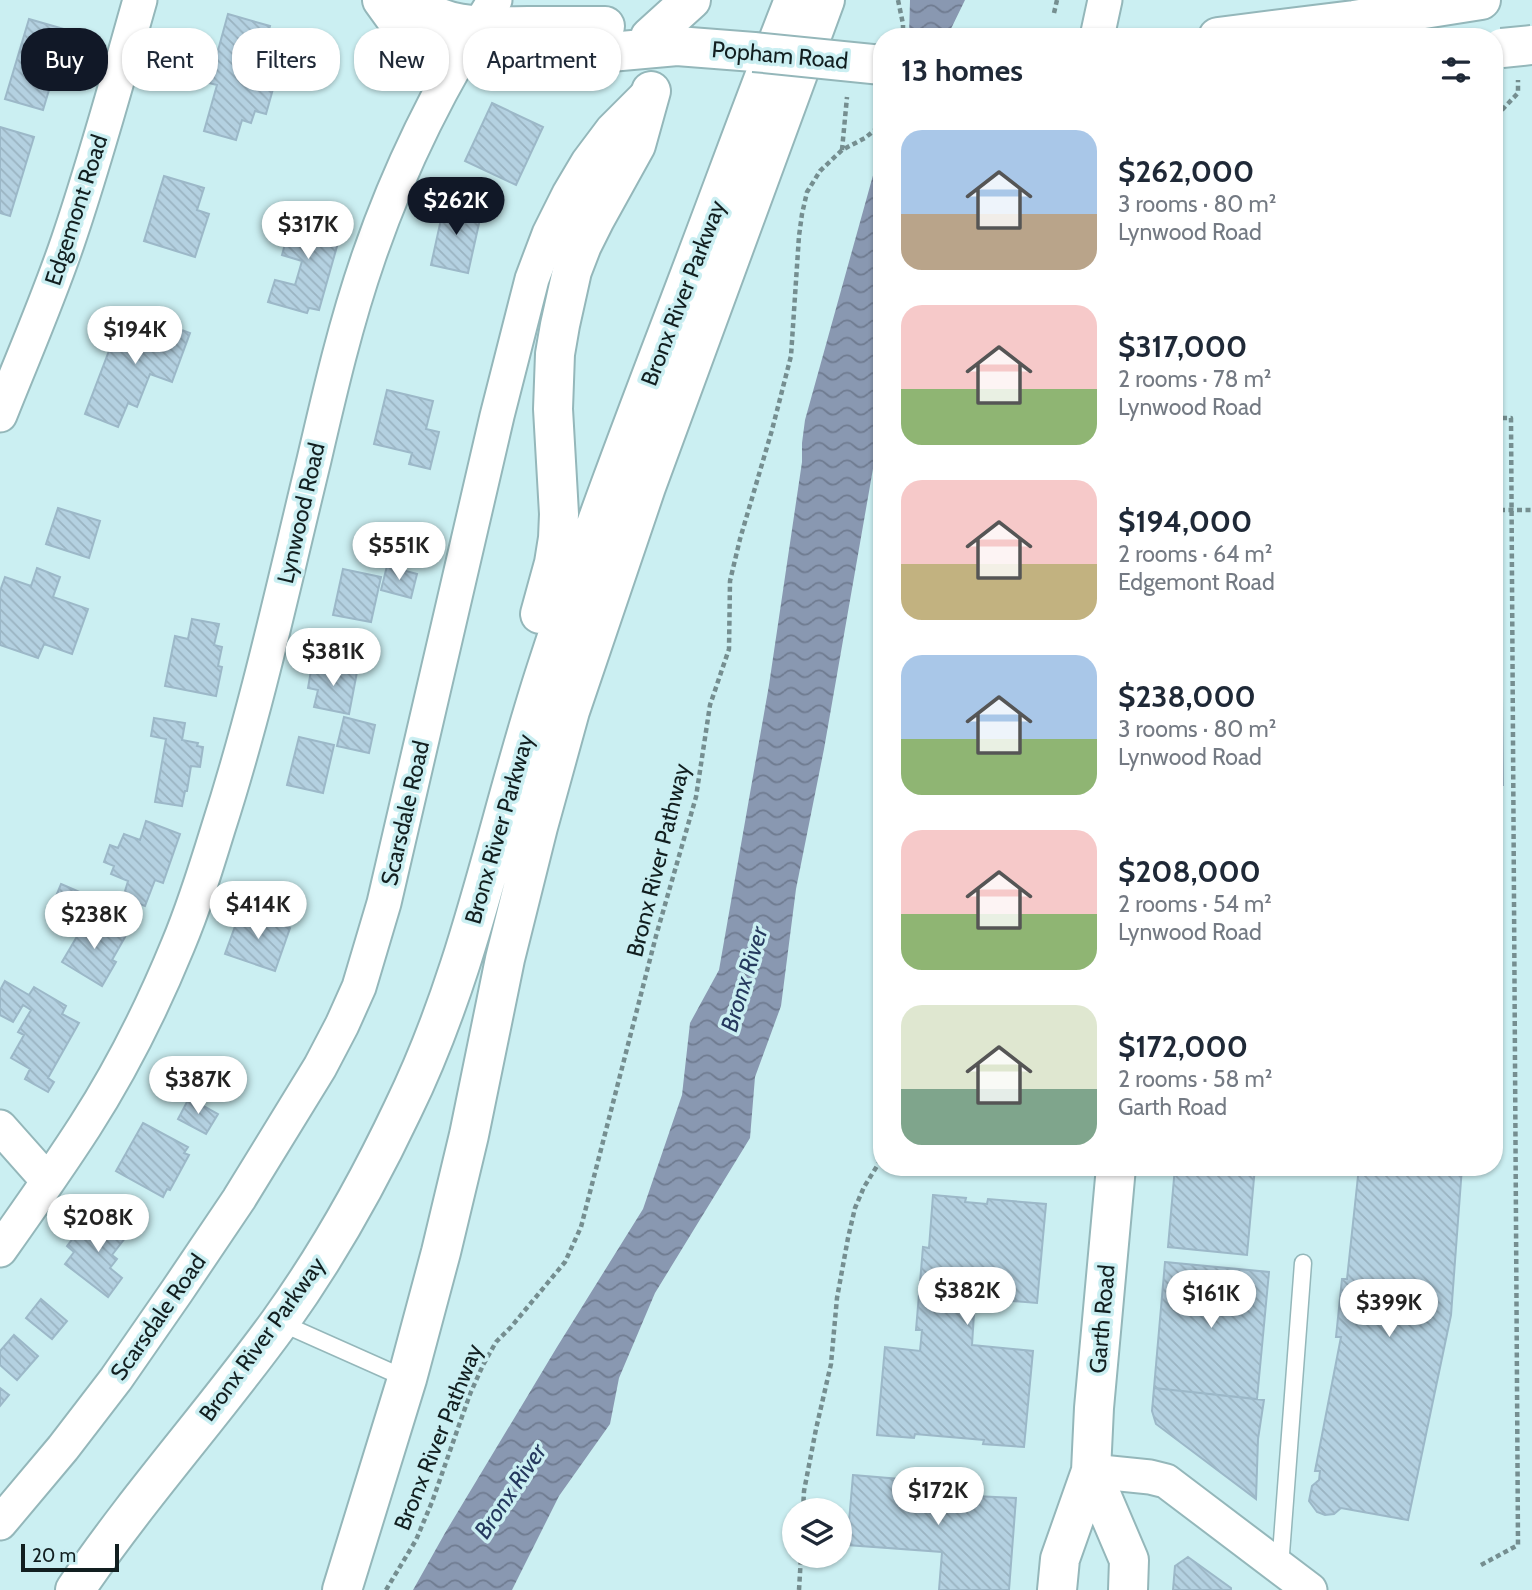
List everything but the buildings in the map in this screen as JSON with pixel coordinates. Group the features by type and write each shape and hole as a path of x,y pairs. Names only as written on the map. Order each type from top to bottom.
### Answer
{"main road":[{"path":"382,0 407,31 432,45 478,26"},
{"path":"414,0 442,18 478,26"},
{"name":"Scarsdale Road","path":"651,91 664,42 691,0"},
{"name":"Bronx River Parkway","path":"75,1590 131,1511 213,1410 279,1322 318,1263 379,1159 430,1050 470,936 533,707 571,593 794,0"},
{"name":"Bronx River Parkway","path":"342,1590 407,1379 441,1252 523,884 570,711 646,486 825,0"},
{"path":"1290,28 1481,0"},
{"name":"Popham Road","path":"478,26 611,26 664,42 873,64"},
{"path":"502,821 536,629 558,538 553,409 560,326 572,271 582,245 636,145 651,91"},
{"name":"Garth Road","path":"1057,1590 1060,1559 1091,1471 1094,1408 1115,1176"},
{"name":"Garth Road","path":"1091,1471 1129,1560 1128,1590"}],"street":[{"name":"Edgemont Road","path":"0,415 43,310 92,170 139,0"},
{"path":"1099,28 1105,0"},
{"name":"Lynwood Road","path":"0,1250 87,1123 156,995 179,944 213,846 246,736 333,380 368,258 404,166 478,26"},
{"name":"Scarsdale Road","path":"0,1523 63,1448 170,1302 239,1199 320,1067 342,1025 359,987 384,903 496,416 532,279 549,234 588,162 612,130 651,91"},
{"path":"0,1127 48,1181"},
{"path":"1091,1471 1150,1476 1166,1481 1310,1590"}],"lane":[{"path":"1280,1567 1303,1263"},
{"path":"279,1322 407,1379"}],"path":[{"path":"898,0 903,28"},
{"path":"1054,13 1057,0"},
{"path":"842,150 845,117"},
{"name":"Bronx River Pathway","path":"386,1590 416,1540 483,1365 496,1342 565,1262 581,1227 656,936 696,797 710,705 729,649 730,581 791,356 799,236 807,192 820,171 842,150 873,131"},
{"path":"1481,1565 1518,1545 1511,418 1503,418"},
{"path":"1503,510 1532,510"},
{"path":"804,1498 831,1364 837,1298 848,1238 855,1208 873,1172"},
{"path":"799,1590 800,1568"}],"water":[{"path":"910,0 965,0 951,28 909,28"},
{"name":"Bronx River","path":"873,175 873,469 824,749 796,889 781,1006 755,1077 750,1138 655,1293 619,1378 610,1424 559,1496 512,1590 413,1590 557,1347 643,1209 682,1095 690,1023 719,970 769,685 802,462 805,420"}]}
